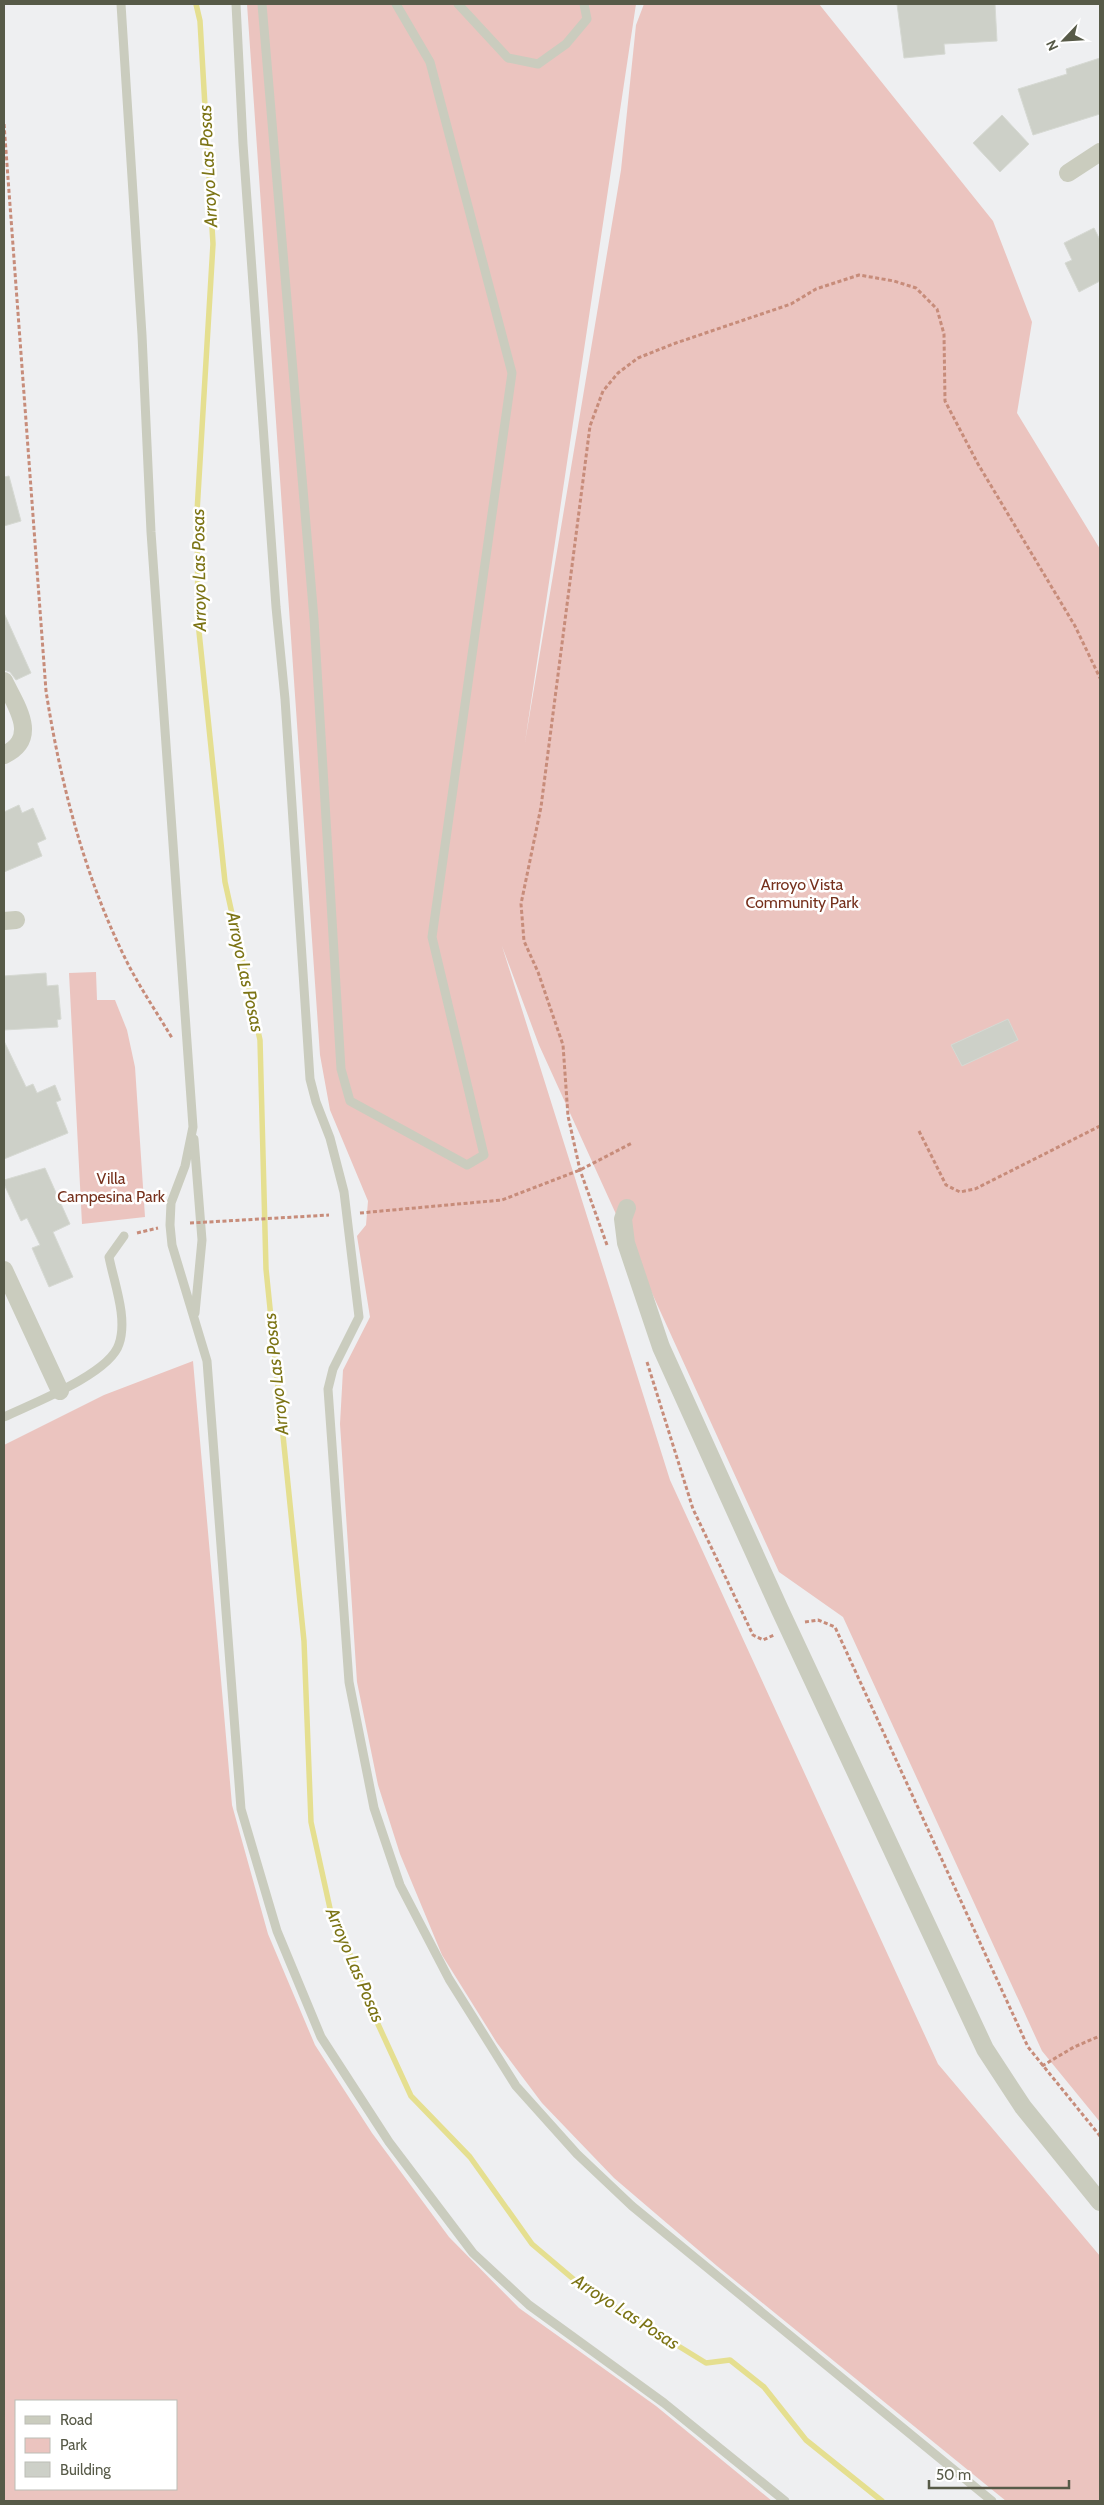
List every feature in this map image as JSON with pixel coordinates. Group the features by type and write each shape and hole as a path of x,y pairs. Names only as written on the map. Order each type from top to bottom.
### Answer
{"street":[{"path":"1068,173 1100,152"},
{"path":"4,681 24,723 22,739 11,752 4,755"},
{"path":"627,1208 623,1219 626,1243 661,1347 776,1601 985,2048 1023,2107 1100,2202"},
{"path":"4,1270 60,1391"}],"lane":[{"path":"121,4 142,335 151,542 202,1240 195,1318"},
{"path":"236,4 243,144 276,607 285,699 310,1078 313,1092 330,1138 344,1192 358,1317 333,1369 328,1389 349,1682 374,1808 400,1885 448,1979 516,2086 577,2154 632,2206 992,2501"},
{"path":"262,4 314,619 341,1069 350,1101 468,1165 484,1155 432,937 512,373 430,62 396,4"},
{"path":"458,4 508,58 538,64 566,44 587,19 584,4"},
{"path":"193,1127 185,1166 171,1203 170,1225 172,1245 208,1361 241,1809 277,1931 321,2038 389,2142 473,2253 529,2305 664,2403 785,2501"},
{"path":"4,1417 60,1391 102,1367 119,1345 122,1318 108,1257 124,1236"}],"path":[{"path":"4,124 46,691 56,754 96,888 124,957 174,1042"},
{"path":"580,1170 568,1116 563,1045 538,972 524,941 521,904 541,807 590,426 603,391 618,373 638,358 672,344 791,304 816,290 858,275 894,281 916,288 937,309 944,334 945,401 978,464 1074,626 1100,678"},
{"path":"919,1130 946,1185 960,1192 975,1189 1100,1126"},
{"path":"190,1223 347,1214 502,1200 580,1170 632,1143"},
{"path":"1042,2066 1074,2047 1100,2036"}],"green space":[{"name":"Arroyo Vista Community Park","path":"247,4 636,4 525,742 621,170 636,25 644,4 819,4 993,221 1032,322 1017,413 1100,549 1100,2122 1042,2051 843,1617 779,1572 539,1045 502,946 670,1480 938,2064 1100,2256 1100,2501 1006,2501 717,2266 614,2178 542,2103 497,2043 442,1955 400,1854 378,1785 357,1682 340,1424 343,1370 370,1317 357,1236 366,1225 368,1201 330,1110 320,1055"},
{"name":"Villa Campesina Park","path":"96,972 97,1000 115,1000 127,1030 135,1067 145,1217 82,1224 69,973"},
{"path":"193,1361 232,1805 268,1934 315,2045 372,2133 449,2237 519,2308 656,2406 772,2501 4,2501 4,1445 104,1395"}],"building":[{"path":"897,4 995,4 997,41 944,44 945,54 904,58"},
{"path":"1100,58 1100,114 1033,135 1018,89 1067,74 1066,69"},
{"path":"1002,115 1029,144 1000,172 973,143"},
{"path":"1094,228 1100,240 1100,281 1079,292 1065,263 1072,260 1064,243"},
{"path":"9,476 21,521 4,526 4,477"},
{"path":"4,613 31,673 16,680 10,672 4,670"},
{"path":"19,805 22,813 33,808 46,839 37,843 42,856 4,872 4,812"},
{"path":"46,973 47,986 58,985 61,1019 57,1020 58,1027 4,1030 4,976"},
{"path":"1008,1019 1018,1040 962,1066 951,1045"},
{"path":"4,1041 26,1087 33,1084 37,1093 55,1085 61,1100 56,1102 68,1133 4,1159"},
{"path":"45,1168 70,1224 53,1232 73,1277 49,1287 32,1248 40,1245 27,1218 21,1221 4,1184 4,1180"}],"waterway":[{"name":"Arroyo Las Posas","path":"196,4 200,21 213,244 197,512 198,622 225,882 260,1040 266,1269 304,1641 311,1822 331,1913 358,1972 377,2022 411,2096 470,2157 532,2244 584,2288 706,2363 730,2360 764,2387 806,2440 882,2501"}]}
